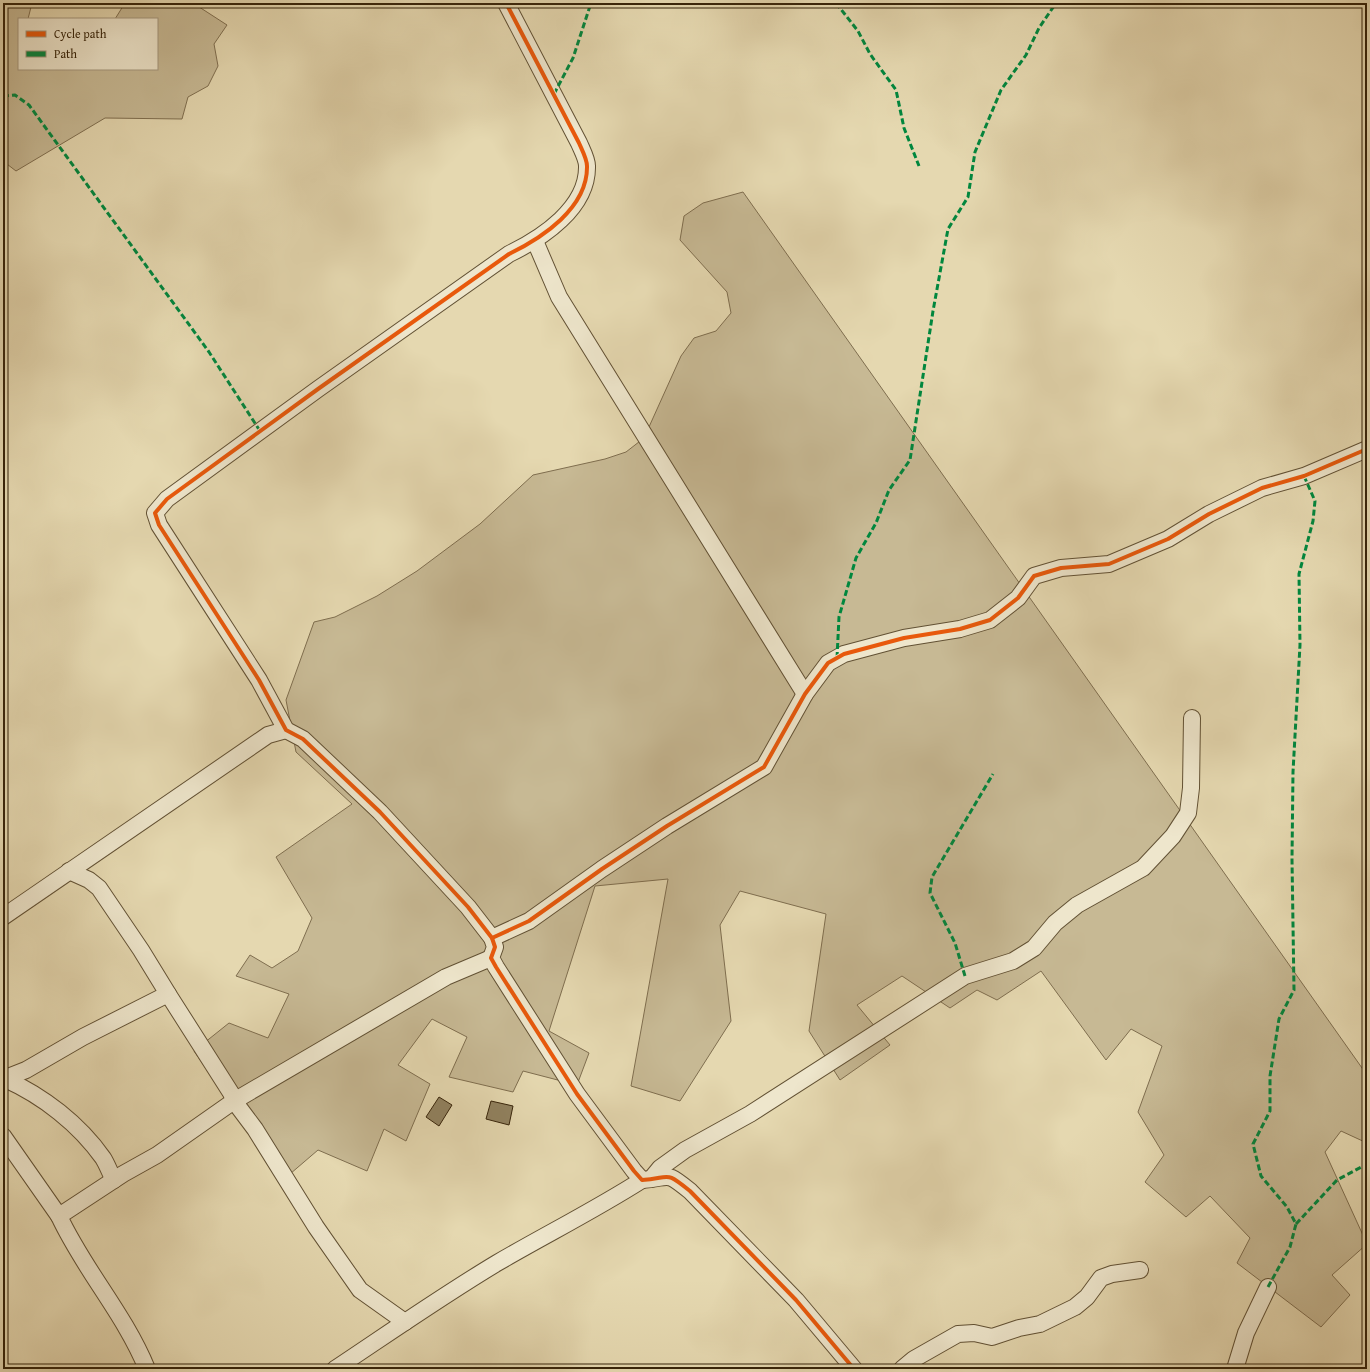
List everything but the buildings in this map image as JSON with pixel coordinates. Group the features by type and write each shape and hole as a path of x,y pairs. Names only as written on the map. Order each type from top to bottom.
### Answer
{"street":[{"path":"59,1216 114,1180 157,1155 234,1101 446,977 491,958 495,948 492,938 468,907 380,812 303,739 286,730 259,680 159,525 155,513 168,499 312,394 509,254 535,241 560,222 583,191 587,165 579,143 506,3"},
{"path":"535,241 559,297 805,694"},
{"path":"492,938 529,921 602,869 667,826 764,767 805,694 828,663 844,654 904,638 960,629 990,620 1018,598 1034,576 1060,568 1109,564 1168,539 1209,514 1262,488 1304,476 1367,449"},
{"path":"335,1369 497,1263 646,1180 685,1150 750,1114 965,976 1013,961 1034,948 1055,923 1077,905 1143,868 1173,836 1188,813 1191,788 1192,718"},
{"path":"3,917 268,735 286,730"},
{"path":"69,871 90,880 99,888 141,950 231,1092 234,1101 255,1129 316,1227 360,1290 405,1322"},
{"path":"491,958 577,1094 646,1180"},
{"path":"4,1079 26,1070 83,1036 168,994"},
{"path":"4,1079 26,1088 58,1111 83,1134 103,1158 114,1180"},
{"path":"3,1136 59,1216 68,1235 128,1327 147,1369"},
{"path":"646,1180 664,1175 673,1177 690,1191 796,1300 854,1369"},
{"path":"902,1369 914,1359 958,1334 974,1333 992,1337 1020,1328 1040,1324 1075,1307 1087,1297 1101,1278 1112,1274 1140,1270"},
{"path":"1235,1369 1246,1333 1268,1288"}],"shaded area":[{"path":"3,3 32,3 28,18 18,18 18,70 158,70 158,18 116,18 125,3 193,3 227,25 214,44 218,66 208,86 188,97 182,119 105,118 16,171 3,161"},
{"path":"743,192 1367,1075 1367,1143 1341,1131 1325,1152 1367,1244 1332,1275 1350,1295 1321,1327 1237,1263 1250,1238 1210,1196 1186,1217 1145,1182 1164,1155 1138,1112 1162,1046 1131,1029 1106,1060 1041,971 997,1000 977,990 950,1008 902,976 857,1005 890,1045 840,1080 809,1031 826,914 740,891 720,925 731,1021 680,1101 631,1086 668,879 595,886 549,1031 589,1053 577,1085 523,1071 513,1092 449,1077 467,1037 432,1019 398,1065 430,1084 406,1141 384,1129 367,1171 318,1150 283,1180 194,1051 229,1023 268,1038 289,994 236,976 250,955 272,968 298,951 312,918 276,857 352,804 296,752 286,700 314,622 335,617 377,596 417,571 480,524 533,475 605,459 626,452 644,438 681,356 694,338 716,331 731,313 727,292 680,240 684,216 703,203"}],"marked path":[{"path":"554,94 573,58 591,3"},
{"path":"836,3 858,31 870,54 896,90 904,128 919,166"},
{"path":"837,658 839,617 856,558 876,523 889,490 910,460 933,311 948,229 968,197 975,152 1001,90 1026,55 1039,28 1056,3"},
{"path":"3,96 15,95 29,105 209,352 260,431"},
{"path":"1268,1287 1290,1247 1296,1224 1287,1207 1261,1176 1253,1144 1270,1111 1270,1076 1279,1019 1294,990 1292,859 1293,772 1300,645 1299,574 1313,521 1315,501 1304,476"},
{"path":"965,976 955,943 930,893 932,877 993,774"},
{"path":"1296,1224 1337,1180 1367,1164"}],"cycle path":[{"path":"506,3 585,157 587,166 585,181 580,195 561,220 548,230 509,254 318,389 167,499 155,513 159,525 259,680 286,730 303,739 380,812 468,907 492,938 495,947 491,958 496,967 577,1094 634,1171 642,1180 664,1177 671,1178 690,1191 796,1300 854,1369"},
{"path":"492,938 529,921 602,869 667,826 764,767 805,694 828,663 844,654 904,638 960,629 990,620 1018,598 1034,576 1061,568 1109,564 1168,539 1209,514 1262,488 1304,476 1367,449"}]}
